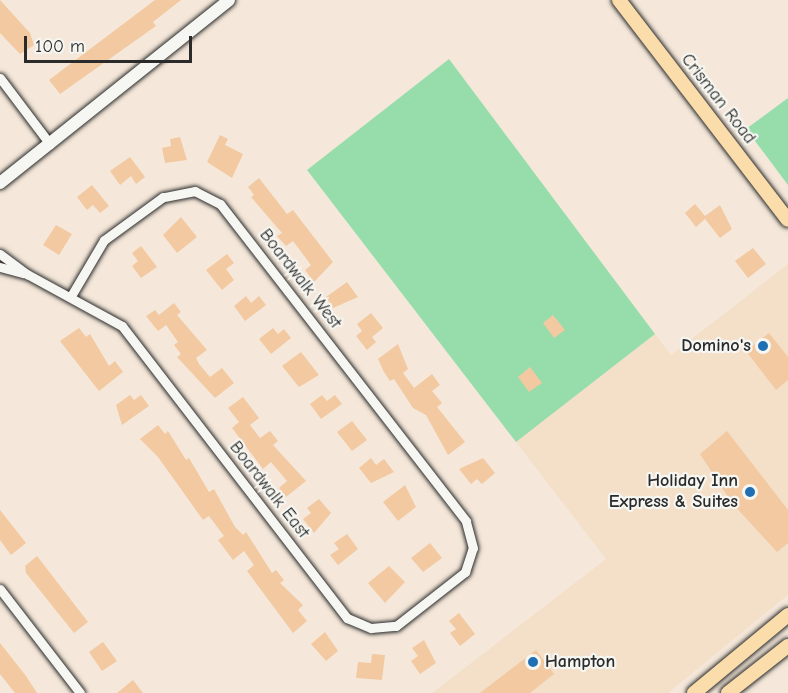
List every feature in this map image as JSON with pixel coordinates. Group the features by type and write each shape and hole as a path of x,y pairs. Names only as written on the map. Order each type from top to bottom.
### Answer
{"main road":[{"name":"Crisman Road","path":"619,0 788,220"},
{"path":"694,693 788,615"},
{"path":"728,693 788,646"}],"street":[{"path":"0,183 229,0"},
{"path":"0,78 50,144"},
{"name":"Boardwalk West","path":"71,296 105,240 153,205 178,191 210,196 220,204 460,511 471,534"},
{"name":"Boardwalk East","path":"0,254 27,274 123,326 347,618 359,625 386,628 406,622 459,580 471,560 471,534"},
{"name":"Boardwalk East","path":"0,267 27,274"},
{"path":"0,589 80,693"}],"shaded area":[{"path":"788,264 788,595 668,693 432,693 606,559 516,442 655,334 671,355"}],"green space":[{"path":"449,59 655,334 516,442 307,170"},
{"path":"788,98 788,185 746,129"}],"building":[{"path":"0,0 30,33 34,45 20,54 0,33"},
{"path":"155,0 181,0 153,22 156,26 60,94 49,80"},
{"path":"220,135 228,139 225,145 243,154 232,178 207,162"},
{"path":"180,137 187,160 165,163 162,148 171,146 170,139"},
{"path":"130,157 145,177 136,184 131,176 120,185 110,171"},
{"path":"259,178 287,214 293,210 333,262 314,282 305,270 311,265 293,241 286,246 277,236 282,233 251,197 254,195 248,187"},
{"path":"92,185 109,206 100,213 93,205 87,210 77,197"},
{"path":"695,204 705,216 720,205 732,229 720,238 705,219 696,227 685,213"},
{"path":"181,217 197,237 177,253 163,235"},
{"path":"56,225 72,234 59,255 43,245"},
{"path":"141,246 157,267 141,278 132,266 138,261 132,253"},
{"path":"753,248 766,264 748,278 735,261"},
{"path":"227,254 234,263 226,269 234,280 222,290 206,270"},
{"path":"347,282 358,297 333,308 326,297"},
{"path":"246,296 251,303 259,296 266,305 245,321 234,306"},
{"path":"174,303 181,312 177,315 207,350 196,358 199,364 210,377 222,368 234,383 215,398 177,357 181,354 174,345 178,342 166,325 158,331 146,316 155,310 159,315"},
{"path":"371,313 383,328 372,337 376,342 367,350 356,336 362,331 357,324"},
{"path":"553,315 565,330 554,338 543,323"},
{"path":"79,328 86,337 90,334 109,366 115,361 123,372 99,391 60,341"},
{"path":"273,328 278,334 284,329 291,338 271,354 259,339"},
{"path":"769,333 788,357 788,380 776,390 746,351"},
{"path":"398,344 408,369 403,373 414,388 432,374 440,385 432,391 442,403 437,407 465,442 448,455 426,415 413,408 394,379 390,381 378,359"},
{"path":"301,352 319,375 299,387 282,366"},
{"path":"530,367 542,383 529,392 518,377"},
{"path":"130,395 134,400 141,395 149,406 122,425 116,405"},
{"path":"322,395 327,401 335,395 342,404 321,419 310,404"},
{"path":"243,397 259,418 250,425 260,438 270,431 278,441 273,445 306,481 286,497 279,488 287,481 271,462 263,469 232,428 239,422 228,408"},
{"path":"352,421 367,440 352,451 337,432"},
{"path":"158,425 165,434 168,431 186,460 189,458 209,492 214,489 235,527 243,535 246,532 272,573 276,570 284,580 280,583 303,605 298,610 307,621 293,633 247,571 254,565 244,551 233,560 218,540 224,536 209,516 203,520 158,457 140,439"},
{"name":"Holiday Inn Express & Suites","path":"727,431 788,510 788,543 777,552 732,503 700,454"},
{"path":"371,458 376,465 384,459 394,472 371,483 359,468"},
{"path":"483,458 495,473 482,484 477,479 471,484 459,469"},
{"path":"405,485 416,507 398,521 383,502"},
{"path":"319,499 331,513 314,533 303,519 311,513 307,508"},
{"path":"0,510 26,543 11,555 0,540"},
{"path":"347,534 358,549 338,565 330,555 339,549 334,543"},
{"path":"430,543 442,558 423,572 411,558"},
{"path":"37,556 88,622 74,633 26,573 25,566"},
{"path":"389,566 405,582 385,603 368,583"},
{"path":"459,613 475,634 460,646 450,633 456,629 449,621"},
{"path":"325,632 338,651 326,661 311,644"},
{"path":"424,640 436,663 420,674 411,661 418,656 412,648"},
{"path":"103,642 117,661 102,671 89,652"},
{"path":"0,643 37,693 15,693 0,674"},
{"name":"Hampton","path":"536,650 554,674 530,693 480,693"},
{"path":"372,654 385,655 382,680 356,678 358,662 371,663"},
{"path":"133,680 143,693 117,693"}],"place":[{"name":"Domino's","path":"763,346"},
{"name":"Holiday Inn Express & Suites","path":"750,492"},
{"name":"Hampton","path":"533,662"}]}
